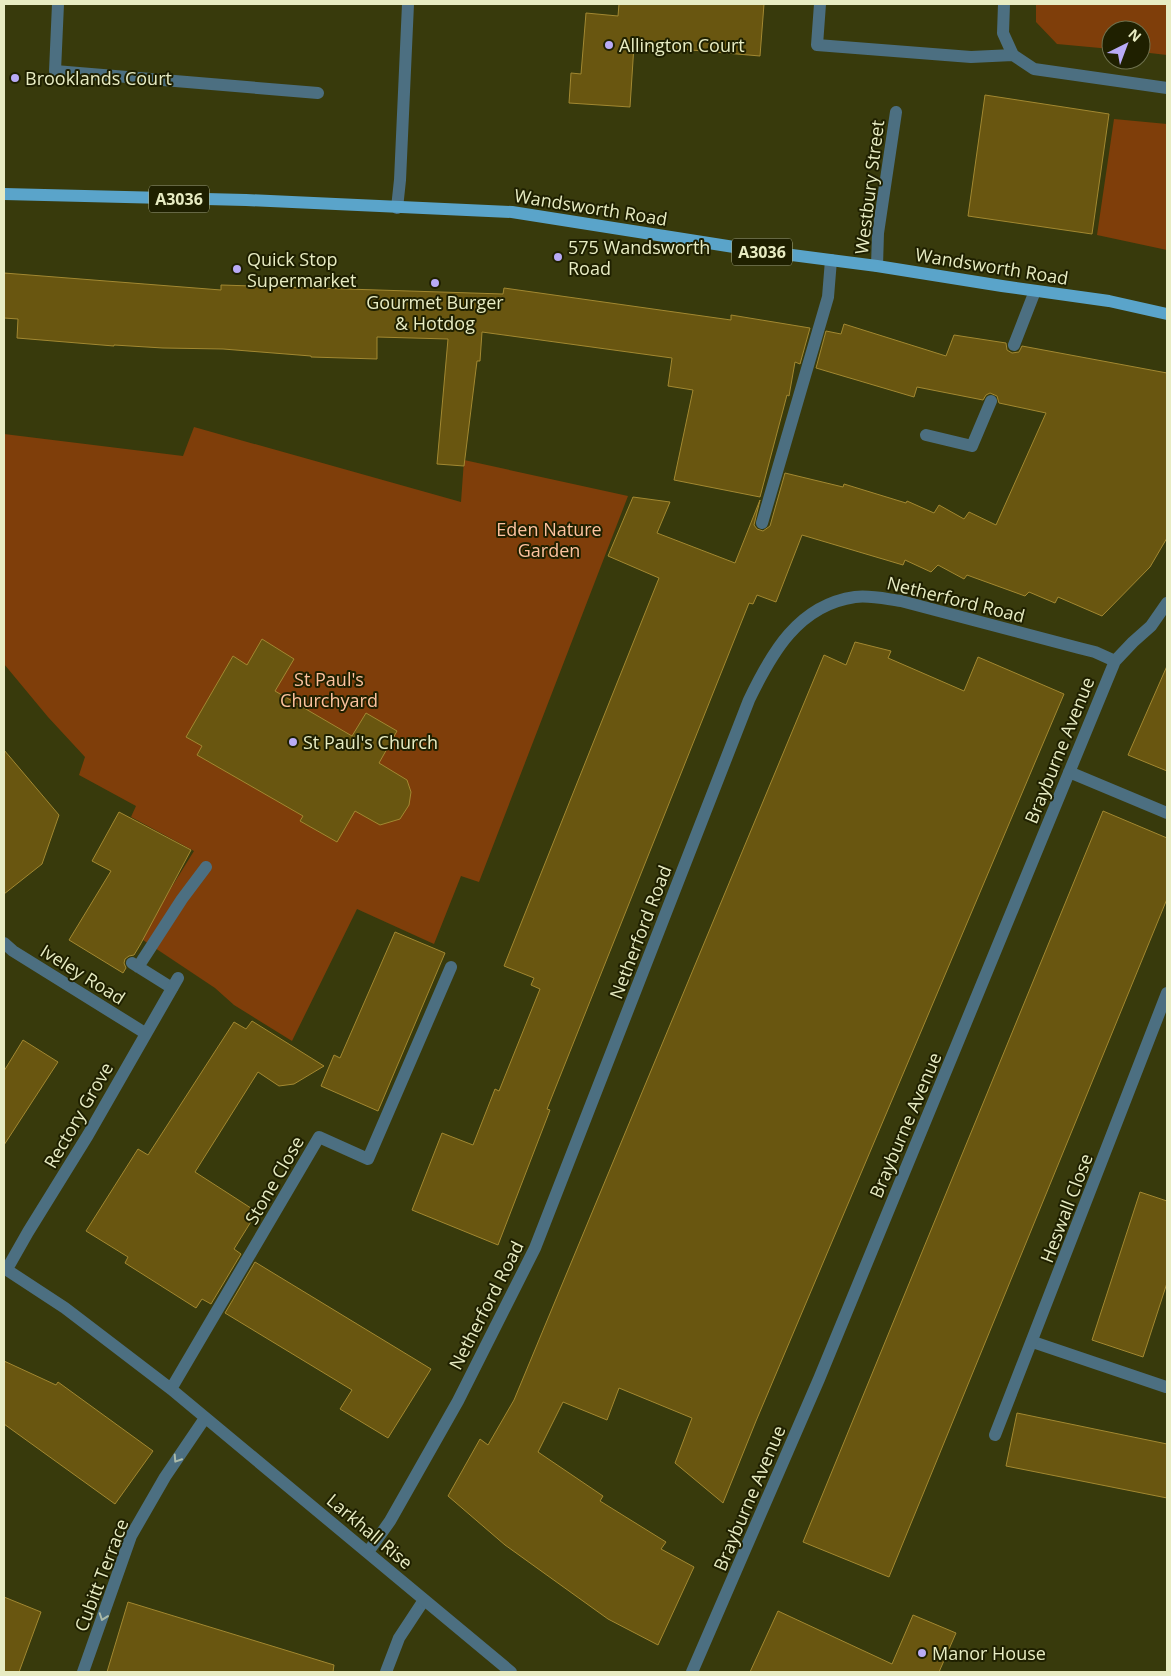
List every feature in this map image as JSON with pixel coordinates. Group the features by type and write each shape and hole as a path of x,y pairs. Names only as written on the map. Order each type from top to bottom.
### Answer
{"main road":[{"name":"Wandsworth Road","path":"4,194 246,200 512,212 753,250 877,266 1109,301 1167,314"}],"street":[{"path":"58,4 55,71 318,93"},
{"path":"397,208 408,4"},
{"path":"820,4 817,45 971,57 1013,54"},
{"path":"1004,4 1003,33 1013,54 1034,68 1167,88"},
{"name":"Westbury Street","path":"877,266 878,233 896,112"},
{"path":"762,523 828,297 831,260"},
{"path":"1014,345 1035,291"},
{"path":"926,435 972,446 991,401"},
{"name":"Netherford Road","path":"368,1552 385,1528 458,1400 536,1248 749,700 780,643 816,612 835,601 856,597 878,597 901,601 1094,652 1115,661"},
{"name":"Brayburne Avenue","path":"692,1672 820,1379 1115,661 1151,626 1167,603"},
{"path":"1069,772 1167,813"},
{"name":"Rectory Grove","path":"205,1418 171,1389 65,1308 6,1268 88,1134 175,983 134,965 206,867"},
{"name":"Iveley Road","path":"4,943 145,1034"},
{"name":"Stone Close","path":"171,1389 319,1137 368,1159 451,967"},
{"name":"Heswall Close","path":"996,1435 1167,994"},
{"path":"1033,1342 1166,1387"},
{"name":"Larkhall Rise","path":"205,1418 511,1672"},
{"name":"Cubitt Terrace","path":"83,1672 131,1536 165,1477 205,1418"},
{"path":"386,1672 399,1638 424,1600"}],"green space":[{"path":"1036,4 1167,4 1167,55 1151,53 1151,20 1101,20 1101,48 1057,44 1036,22"},
{"path":"1114,119 1167,124 1167,250 1097,235"},
{"name":"St Paul's Churchyard","path":"194,427 461,502 464,460 628,496 479,882 461,876 434,944 357,909 292,1041 234,1005 215,988 140,938 194,851 131,817 136,806 79,775 85,757 48,717 4,664 4,434 183,456"}],"building":[{"path":"619,4 764,4 760,56 634,45 630,107 569,103 571,73 581,74 586,13 618,16"},
{"path":"985,95 1109,114 1092,234 968,216"},
{"path":"4,273 221,290 221,285 503,294 504,288 731,320 731,315 810,328 800,364 795,362 789,396 787,395 760,497 674,480 693,390 668,386 672,358 482,332 480,361 477,361 464,466 437,464 448,339 377,337 377,359 311,357 223,349 114,346 17,338 18,319 4,318"},
{"path":"844,324 946,356 954,335 1006,343 1007,350 1012,353 1019,352 1022,346 1167,373 1167,538 1150,567 1102,616 1058,597 1055,603 1029,592 1025,596 967,575 964,579 938,565 931,572 905,560 903,565 802,535 776,602 757,595 753,604 749,603 547,1109 550,1110 498,1245 412,1210 442,1133 473,1145 495,1089 499,1091 540,989 531,985 534,978 504,966 659,578 608,556 633,497 670,502 657,533 735,563 760,500 754,525 757,529 763,531 770,526 785,473 843,487 844,484 906,503 907,501 934,513 939,505 964,519 969,512 996,525 1046,413 999,403 997,396 990,393 983,400 917,387 914,397 816,368 826,331 841,334"},
{"name":"St Paul's Church","path":"262,639 294,659 275,691 352,736 366,713 397,731 379,763 407,780 411,792 409,805 400,819 380,825 355,811 337,842 300,821 303,816 197,755 202,746 186,737 233,656 247,665"},
{"path":"855,642 891,651 888,658 964,691 978,657 1064,694 723,1503 675,1463 692,1418 619,1388 607,1420 563,1402 538,1452 603,1496 600,1501 666,1542 661,1549 694,1567 658,1645 608,1619 505,1545 448,1496 480,1439 488,1445 514,1400 824,655 846,665"},
{"path":"1167,666 1167,771 1128,755"},
{"path":"4,750 59,815 42,864 4,894"},
{"path":"1103,811 1167,838 1167,899 889,1577 803,1542"},
{"path":"119,812 191,850 134,955 125,959 126,968 123,973 69,940 111,871 92,861"},
{"path":"395,932 445,953 378,1111 321,1086 334,1055 340,1058"},
{"path":"252,1021 324,1066 294,1084 279,1086 258,1072 195,1172 257,1212 234,1249 241,1254 211,1304 202,1299 196,1308 125,1263 128,1257 86,1231 138,1149 148,1155 234,1022 246,1029"},
{"path":"23,1040 58,1062 4,1145 4,1071"},
{"path":"1140,1192 1167,1201 1167,1283 1143,1357 1092,1340"},
{"path":"255,1262 431,1369 388,1438 340,1409 352,1390 225,1313"},
{"path":"4,1361 56,1385 58,1382 153,1451 115,1504 4,1424"},
{"path":"1017,1413 1167,1444 1167,1498 1006,1466"},
{"path":"4,1597 41,1612 19,1672 4,1672"},
{"path":"128,1602 334,1665 333,1672 107,1672"},
{"path":"778,1611 892,1664 913,1615 956,1633 939,1672 750,1672"}],"place":[{"name":"Allington Court","path":"609,45"},
{"name":"Brooklands Court","path":"15,78"},
{"name":"575 Wandsworth Road","path":"558,257"},
{"name":"Quick Stop Supermarket","path":"237,269"},
{"name":"Gourmet Burger & Hotdog","path":"435,283"},
{"name":"St Paul's Church","path":"293,742"},
{"name":"Manor House","path":"922,1653"}],"park label":[{"name":"Eden Nature Garden","path":"549,539"}]}
